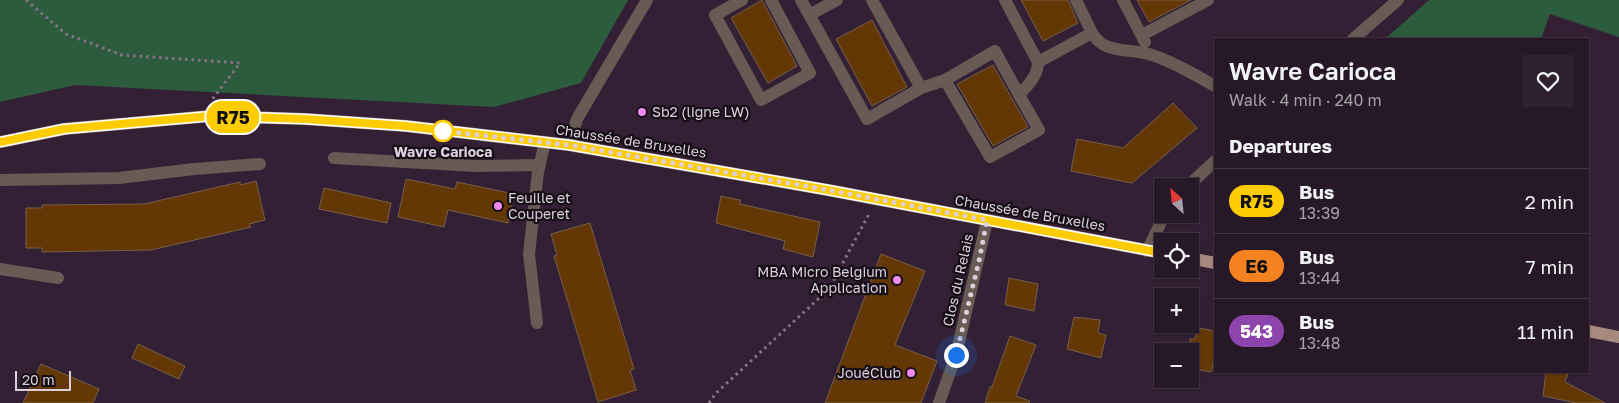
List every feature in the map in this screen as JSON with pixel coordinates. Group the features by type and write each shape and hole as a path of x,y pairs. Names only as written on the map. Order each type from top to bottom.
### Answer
{"main road":[{"name":"Chaussée de Bruxelles","path":"0,142 64,129 211,116 305,119 406,126 569,145 828,190 876,201 1154,251"},
{"path":"1199,260 1214,263"},
{"path":"1589,331 1619,337"}],"street":[{"path":"569,145 577,119 647,0"},
{"path":"742,0 715,15 762,100 810,73 771,0"},
{"path":"801,0 867,119 921,88 945,80 995,52 1039,130 990,157 945,80"},
{"path":"809,15 837,0"},
{"path":"872,0 921,88"},
{"path":"1005,0 1038,62 1038,69 1032,81 1020,95"},
{"path":"1076,0 1092,33 1103,45 1114,49 1151,54 1167,60 1214,85"},
{"path":"1123,0 1151,54"},
{"path":"1142,36 1208,0"},
{"path":"1354,38 1398,0"},
{"path":"1038,62 1092,33"},
{"path":"537,323 529,254 533,210 545,142"},
{"path":"334,158 476,166 540,165"},
{"path":"1196,178 1214,161"},
{"path":"0,180 119,178 194,169 260,164"},
{"name":"Clos du Relais","path":"939,403 956,355 987,220"},
{"path":"1147,250 1160,223"},
{"path":"0,269 58,278"}],"path":[{"path":"26,0 66,34 122,55 240,63 199,117"},
{"path":"709,403 715,394 829,289 876,201"}],"green space":[{"path":"0,0 628,0 581,83 494,107 75,85 0,102"},
{"path":"1429,0 1619,0 1619,37 1550,14 1541,38 1386,38"}],"building":[{"path":"762,0 797,66 768,83 731,18"},
{"path":"1021,0 1068,0 1078,23 1043,41"},
{"path":"1137,0 1191,0 1149,22"},
{"path":"872,20 907,87 872,106 836,39"},
{"path":"993,65 1028,127 993,146 957,84"},
{"path":"1173,103 1197,128 1132,183 1071,171 1077,139 1123,148"},
{"path":"406,179 455,189 457,182 514,194 508,223 448,210 444,227 398,217"},
{"path":"256,181 265,220 249,224 251,227 151,250 42,252 42,248 26,248 26,208 42,208 42,205 144,204 240,182 240,185"},
{"path":"324,188 391,203 387,223 319,209"},
{"path":"721,196 740,200 740,204 820,222 813,257 783,249 785,241 716,223"},
{"path":"590,223 634,369 630,370 636,390 598,402 554,256 557,255 551,234"},
{"path":"881,254 925,271 895,345 937,361 921,403 825,403"},
{"path":"1009,278 1038,284 1034,311 1005,305"},
{"path":"1074,317 1100,320 1098,333 1106,335 1101,358 1067,349"},
{"path":"1199,328 1214,331 1214,360 1211,372 1199,370 1199,343 1190,343 1190,339 1195,339 1197,333 1199,333"},
{"path":"1010,336 1036,345 1016,396 1030,401 1029,403 985,403 990,387 992,387"},
{"path":"138,344 185,366 179,379 132,358"},
{"path":"41,364 99,389 93,403 23,403"},
{"path":"1546,373 1565,373 1568,374 1565,382 1605,403 1576,403 1543,396"}],"bus line":[{"name":"R75","path":"0,142 64,129 211,116 305,119 406,126 569,145 828,190 876,201 1154,251"}],"place":[{"name":"Sb2 (ligne LW)","path":"642,112"},
{"name":"Wavre Carioca","path":"443,131"},
{"name":"Feuille et Couperet","path":"498,206"},
{"name":"MBA Micro Belgium Application","path":"897,280"},
{"name":"JouéClub","path":"911,373"}],"route":[{"path":"443,131 569,145 987,220 956,355"}]}
